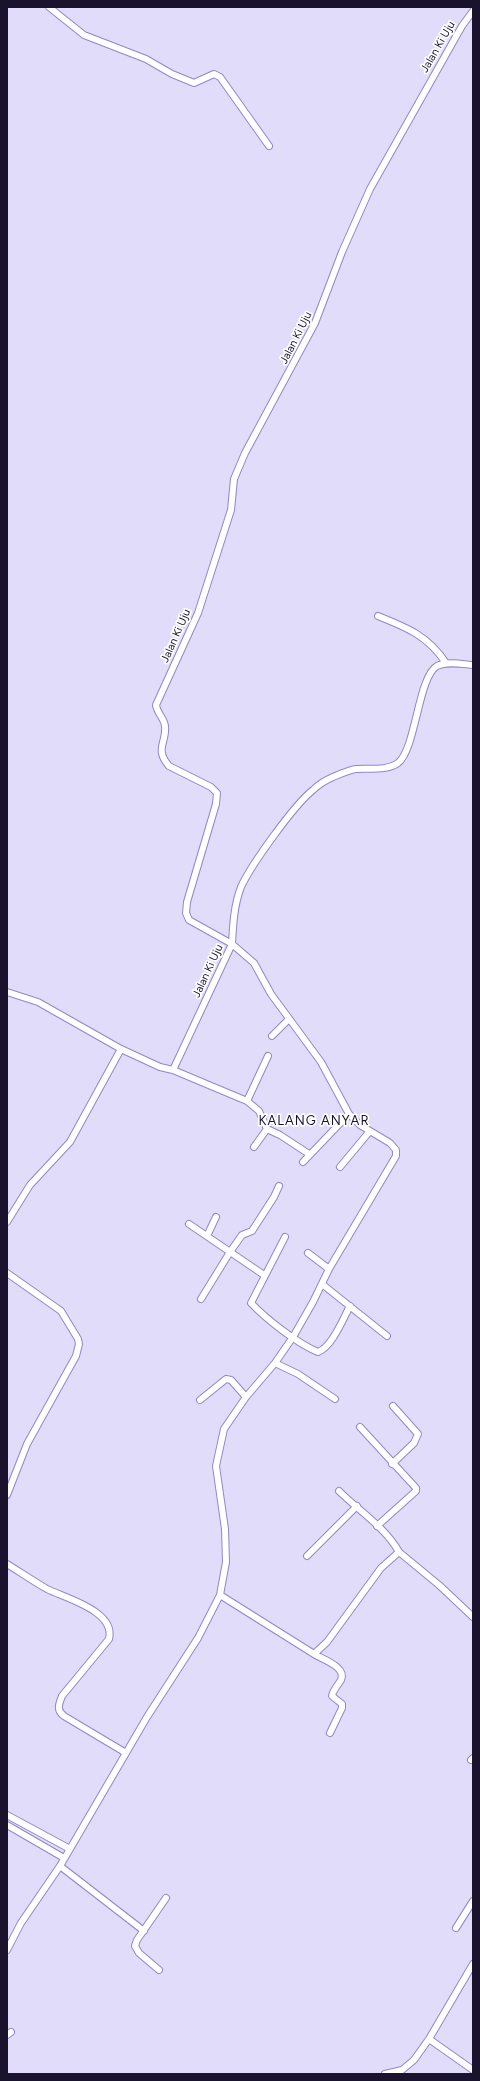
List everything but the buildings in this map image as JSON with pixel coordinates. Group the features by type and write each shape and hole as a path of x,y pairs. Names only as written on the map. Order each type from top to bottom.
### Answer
{"street":[{"path":"49,7 84,35 151,62 194,83 214,74 220,77 269,146"},
{"name":"Jalan Ki Uju","path":"173,1070 232,944 189,920 186,913 187,902 216,804 217,793 211,787 169,766 164,761 161,750 165,727 156,710 156,705 198,613 231,510 234,479 245,454 315,322 342,252 370,189 462,26 473,11"},
{"path":"378,616 411,629 427,641 446,663"},
{"path":"7,1950 21,1922 60,1866 126,1753 198,1638 220,1595 226,1562 225,1529 216,1466 224,1429 246,1397 275,1363 293,1337 314,1302 329,1269 396,1156 396,1150 390,1143 370,1131 349,1114 321,1062 271,994 254,963 232,944 233,922 241,887 253,867 288,818 312,790 331,778 356,769 390,766 398,763 404,755 410,738 428,677 436,666 446,663 473,665"},
{"path":"7,992 38,1002 121,1049 248,1101 259,1111 267,1128 309,1154"},
{"path":"272,1036 289,1019"},
{"path":"7,1222 30,1185 70,1142 121,1049"},
{"path":"248,1101 268,1056"},
{"path":"302,1162 330,1136 349,1114"},
{"path":"254,1147 267,1128"},
{"path":"340,1167 370,1131"},
{"path":"201,1299 242,1235 252,1231 274,1197 279,1186"},
{"path":"207,1236 216,1217"},
{"path":"189,1224 264,1275"},
{"path":"285,1237 264,1275 251,1303 308,1348 320,1352 337,1331 350,1306"},
{"path":"308,1253 329,1269"},
{"path":"7,1273 58,1307 76,1333 80,1344 72,1362 24,1450 7,1495"},
{"path":"322,1284 387,1336"},
{"path":"275,1363 298,1374 335,1399"},
{"path":"200,1400 226,1378 231,1380 246,1397"},
{"path":"392,1464 414,1443 418,1434 393,1406"},
{"path":"360,1427 378,1444 392,1464 416,1490 377,1526"},
{"path":"339,1491 377,1526 399,1552 439,1585 473,1617"},
{"path":"307,1556 356,1506"},
{"path":"314,1654 327,1642 381,1568 399,1552"},
{"path":"7,1564 46,1588 90,1608 109,1626 111,1632 109,1639 62,1696 59,1704 59,1711 64,1716 126,1753"},
{"path":"220,1595 339,1668 342,1673 341,1678 332,1696 340,1702 342,1708 330,1733"},
{"path":"7,1815 70,1849"},
{"path":"7,1825 64,1858"},
{"path":"60,1866 144,1931"},
{"path":"159,1970 139,1953 135,1946 166,1898"},
{"path":"456,1928 473,1901"},
{"path":"385,2074 407,2068 429,2039 473,1964"},
{"path":"429,2039 472,2066"}],"district":[{"name":"KALANG ANYAR","path":"314,1121"}]}
